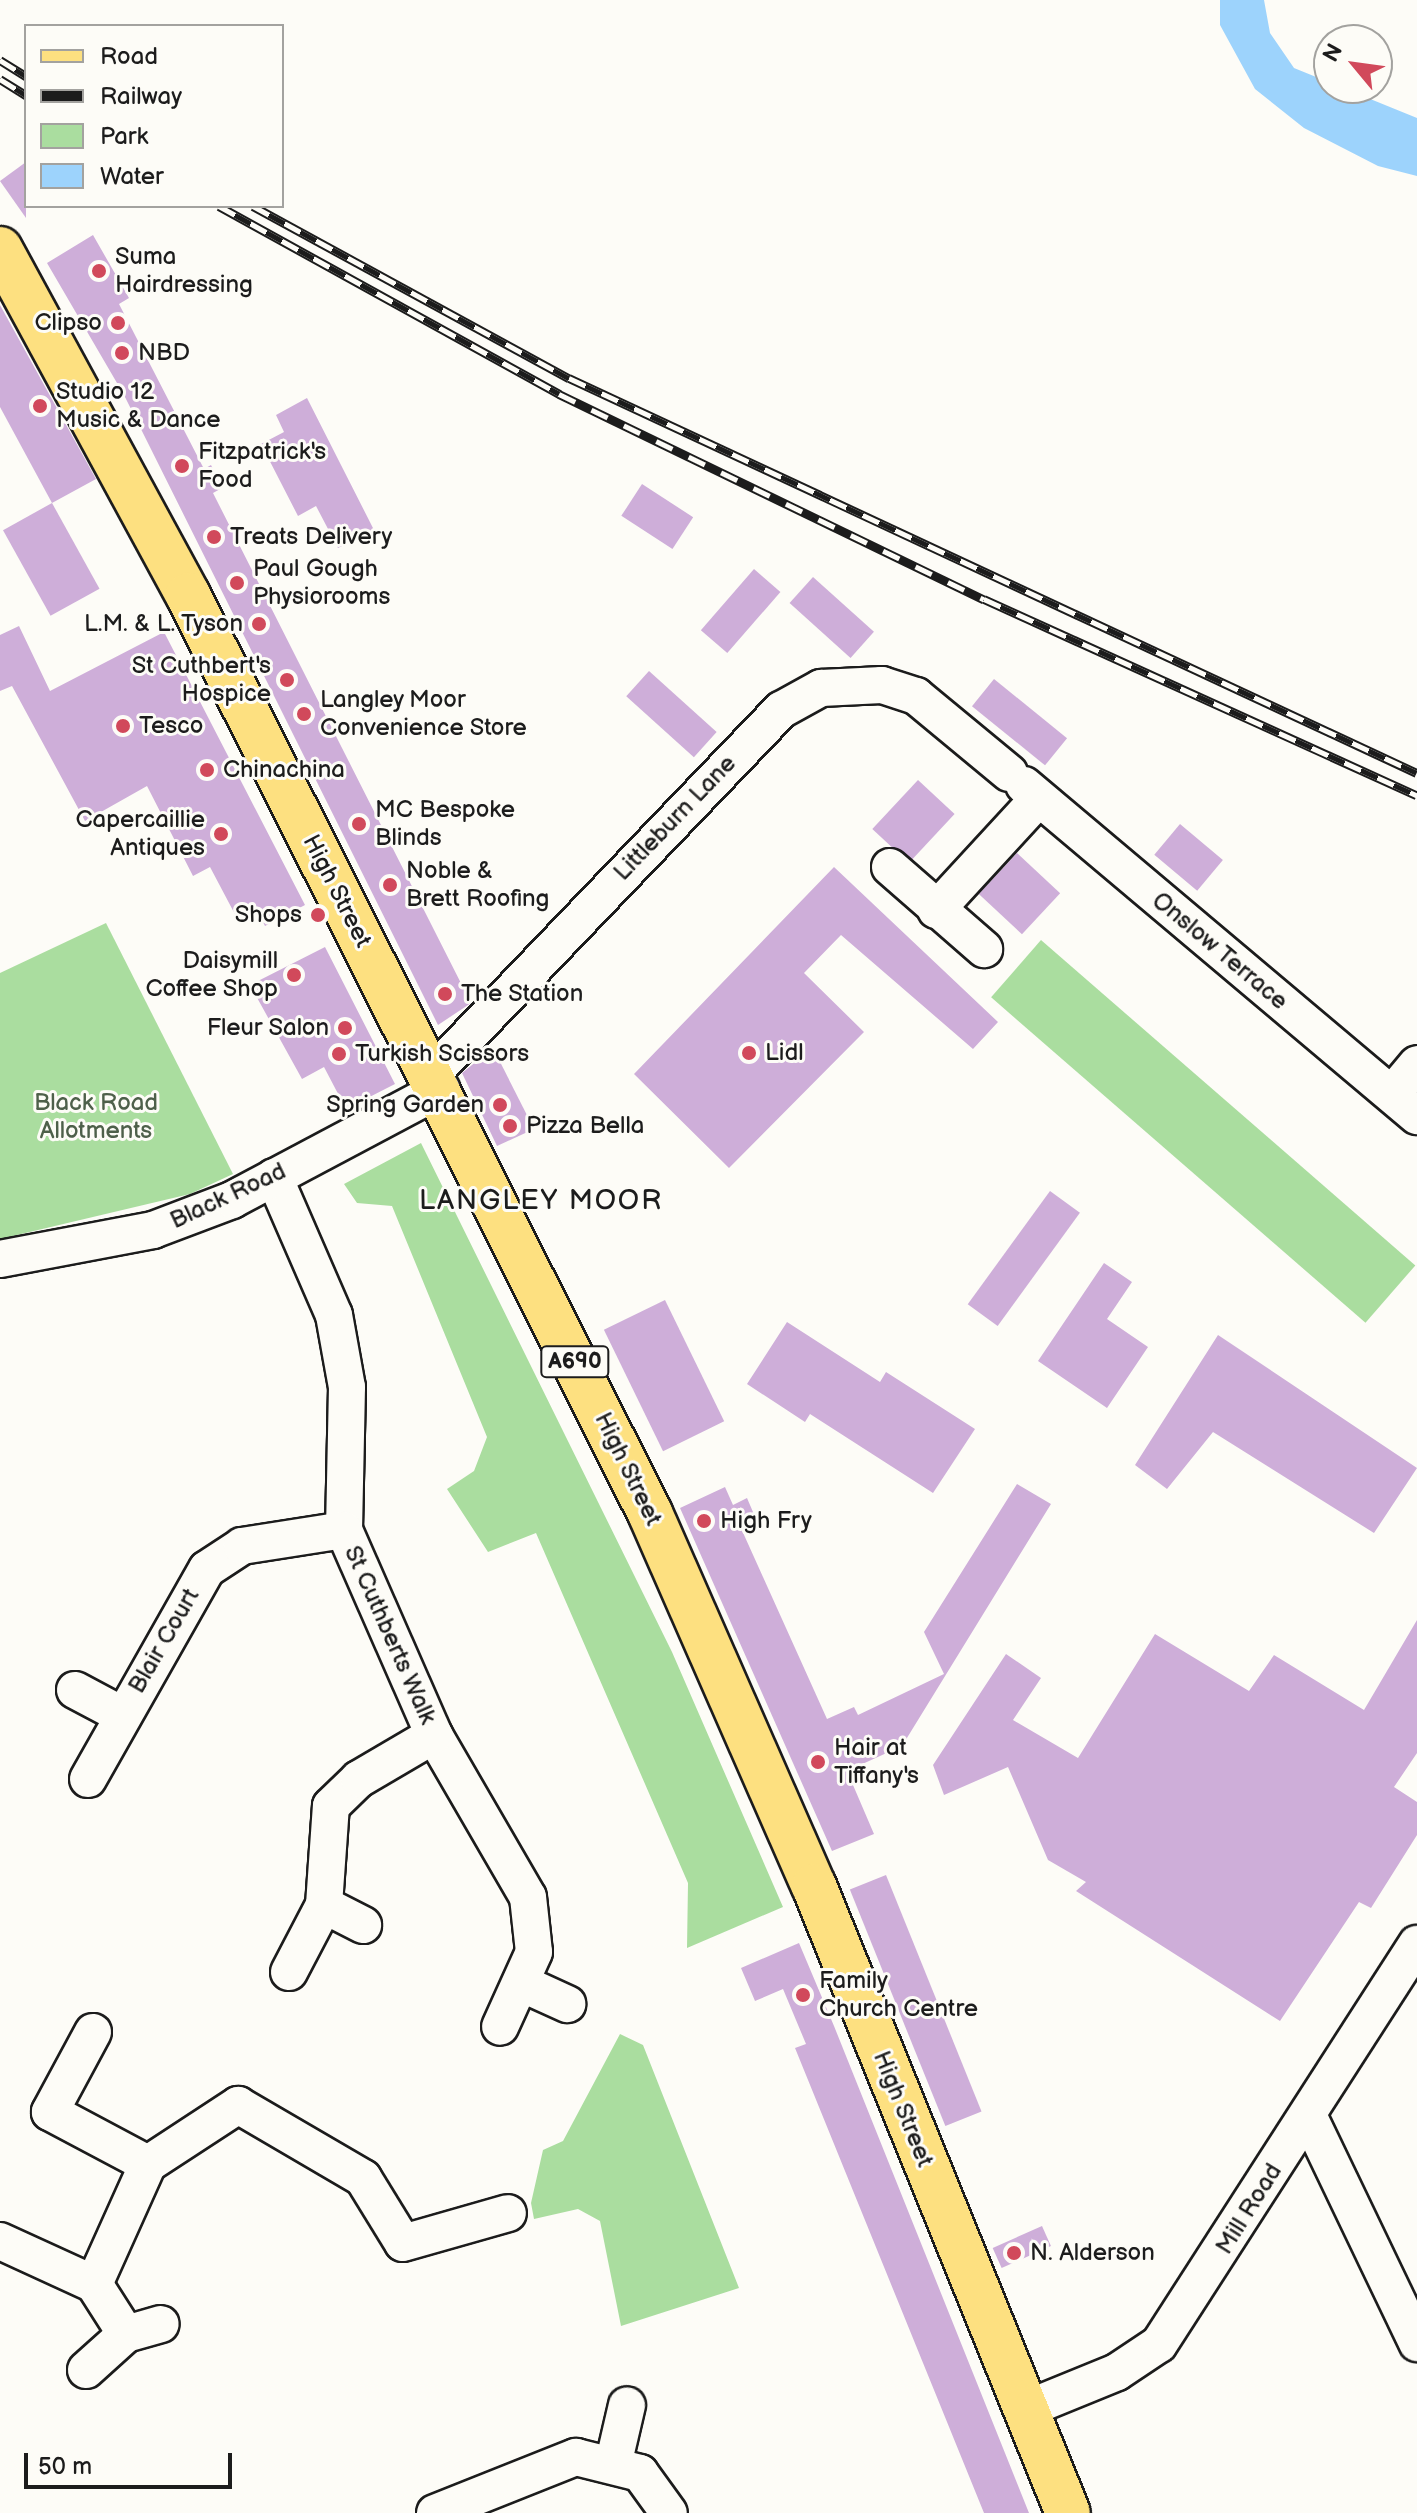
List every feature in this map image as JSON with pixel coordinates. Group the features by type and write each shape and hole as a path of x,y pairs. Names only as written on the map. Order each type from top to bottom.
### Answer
{"main road":[{"name":"High Street","path":"0,249 437,1081 731,1691 1068,2513"}],"street":[{"name":"Littleburn Lane","path":"437,1081 781,710 821,688 882,685 916,696 1024,786"},
{"path":"936,910 1024,786"},
{"name":"Onslow Terrace","path":"1024,786 1404,1105"},
{"path":"890,867 984,949"},
{"path":"1404,1105 1417,1064"},
{"name":"Black Road","path":"0,1259 153,1230 274,1177 437,1081"},
{"name":"St Cuthberts Walk","path":"274,1177 334,1315 347,1387 344,1530 434,1735 528,1897 534,1952 500,2027"},
{"name":"Blair Court","path":"88,1779 185,1598 219,1559 275,1538 344,1530"},
{"name":"Blair Court","path":"75,1690 122,1715"},
{"path":"289,1972 324,1905 331,1806 359,1779 434,1735"},
{"path":"324,1905 363,1925"},
{"name":"Mill Road","path":"1024,2410 1117,2372 1159,2344 1417,1944"},
{"path":"521,1983 567,2004"},
{"path":"93,2032 50,2112 148,2164"},
{"path":"94,2284 148,2164 238,2105 363,2178 403,2243 508,2213"},
{"path":"1308,2115 1417,2343"},
{"path":"0,2241 94,2284 126,2334"},
{"path":"86,2370 126,2334 161,2324"},
{"path":"614,2461 627,2405"},
{"path":"435,2513 576,2457 614,2461 640,2473 669,2513"}],"green space":[{"name":"Black Road Allotments","path":"106,923 233,1174 190,1194 0,1239 0,973"},
{"path":"1041,940 1415,1265 1365,1323 991,997"},
{"path":"421,1143 672,1652 783,1907 687,1948 688,1883 536,1533 488,1552 447,1489 474,1471 487,1437 392,1206 357,1203 344,1184"},
{"path":"620,2034 643,2045 739,2288 621,2326 600,2221 578,2209 534,2219 531,2203 543,2150 563,2141"}],"water":[{"path":"1220,0 1264,0 1270,33 1294,68 1313,76 1313,104 1383,104 1417,118 1417,176 1378,166 1304,128 1255,89 1220,25"}],"building":[{"path":"24,163 26,218 0,181"},
{"path":"93,235 129,298 119,304 204,469 211,465 222,488 213,493 471,1003 438,1025 124,395 47,263"},
{"path":"0,305 96,479 52,503 0,407"},
{"path":"307,398 374,530 338,548 316,506 298,516 261,444 284,432 276,415"},
{"path":"642,484 693,517 672,549 621,516"},
{"path":"52,503 100,589 51,616 3,530"},
{"path":"754,569 780,592 727,653 701,630"},
{"path":"813,577 874,632 851,658 790,603"},
{"path":"19,626 50,691 164,632 305,905 265,926 257,910 238,920 210,867 193,876 147,786 85,821 12,686 0,691 0,635"},
{"path":"649,671 717,732 694,757 626,696"},
{"path":"994,679 1067,738 1045,765 972,706"},
{"path":"918,780 955,814 909,863 872,829"},
{"path":"1180,824 1223,860 1197,891 1154,855"},
{"path":"1017,853 1060,893 1022,934 979,894"},
{"name":"Lidl","path":"834,867 998,1022 973,1049 841,935 804,973 864,1032 729,1168 634,1074"},
{"path":"325,947 395,1084 346,1109 324,1067 302,1079 250,985"},
{"path":"493,1048 534,1129 497,1146 462,1073"},
{"path":"1050,1191 1080,1213 998,1326 968,1304"},
{"path":"1104,1263 1132,1282 1107,1319 1148,1347 1107,1408 1038,1361"},
{"path":"665,1300 724,1421 663,1451 604,1330"},
{"path":"787,1322 880,1382 886,1372 975,1429 933,1493 810,1414 805,1422 747,1384"},
{"path":"1218,1335 1417,1468 1374,1533 1213,1432 1167,1489 1135,1465"},
{"path":"1017,1484 1051,1504 902,1746 847,1771 874,1834 832,1851 680,1508 725,1487 733,1505 747,1498 756,1519 740,1526 827,1719 854,1707 858,1715 944,1674 924,1632"},
{"path":"1417,1620 1417,1753 1394,1787 1417,1802 1417,1835 1371,1908 1359,1902 1280,2021 1076,1891 1086,1882 1048,1860 1008,1767 944,1795 933,1765 1006,1654 1041,1678 1013,1720 1078,1758 1155,1634 1249,1691 1274,1655 1364,1710"},
{"path":"886,1875 982,2111 945,2126 850,1890"},
{"path":"799,1943 1029,2513 984,2513 795,2048 806,2044 783,1989 755,2001 741,1968"},
{"name":"N. Alderson","path":"1042,2226 1051,2246 1002,2268 993,2248"}],"railway":[{"path":"0,60 24,75"},
{"path":"0,79 24,94"},
{"path":"223,208 559,394 984,599 1417,795"},
{"path":"257,208 569,378 1417,773"}],"place":[{"name":"Suma Hairdressing","path":"99,271"},
{"name":"Clipso","path":"118,323"},
{"name":"NBD","path":"122,353"},
{"name":"Studio 12 Music & Dance","path":"40,406"},
{"name":"Fitzpatrick's Food","path":"182,466"},
{"name":"Treats Delivery","path":"214,537"},
{"name":"Paul Gough Physiorooms","path":"237,583"},
{"name":"L.M. & L. Tyson","path":"259,624"},
{"name":"St Cuthbert's Hospice","path":"287,680"},
{"name":"Langley Moor Convenience Store","path":"304,714"},
{"name":"Tesco","path":"123,726"},
{"name":"Chinachina","path":"207,770"},
{"name":"MC Bespoke Blinds","path":"359,824"},
{"name":"Capercaillie Antiques","path":"221,834"},
{"name":"Noble & Brett Roofing","path":"390,885"},
{"name":"Shops","path":"318,915"},
{"name":"Daisymill Coffee Shop","path":"294,975"},
{"name":"The Station","path":"445,994"},
{"name":"Fleur Salon","path":"345,1028"},
{"name":"Lidl","path":"749,1053"},
{"name":"Turkish Scissors","path":"339,1054"},
{"name":"Spring Garden","path":"500,1105"},
{"name":"Pizza Bella","path":"510,1126"},
{"name":"High Fry","path":"704,1521"},
{"name":"Hair at Tiffany's","path":"818,1762"},
{"name":"Family Church Centre","path":"803,1995"},
{"name":"N. Alderson","path":"1014,2253"}],"district":[{"name":"LANGLEY MOOR","path":"541,1201"}]}
